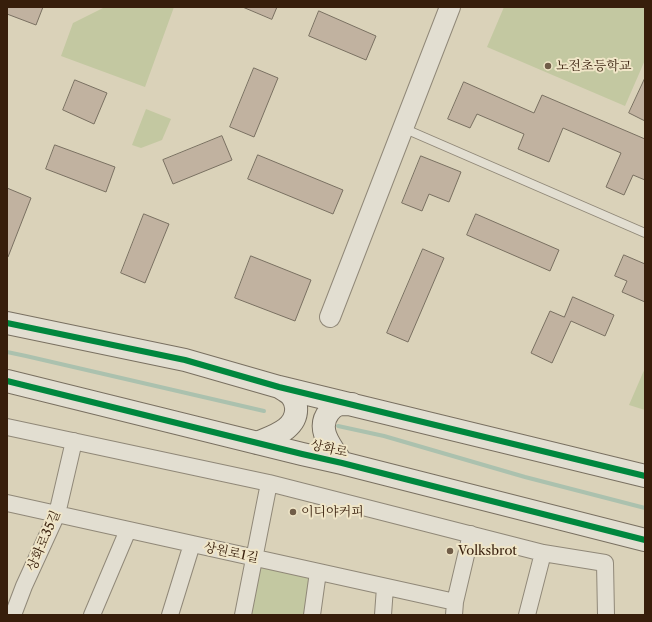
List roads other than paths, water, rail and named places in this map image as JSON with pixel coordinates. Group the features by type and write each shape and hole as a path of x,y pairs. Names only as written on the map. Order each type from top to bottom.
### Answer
{"main road":[{"path":"7,323 186,360 279,386 645,476"},
{"name":"상화로","path":"7,382 342,463 645,540"},
{"path":"257,443 276,435 287,428 295,418 295,400 291,394 279,386"},
{"path":"342,463 325,434 323,422 334,406 339,404 352,404"}],"street":[{"path":"330,317 450,7"},
{"path":"7,427 269,483 542,553 605,563 606,615"},
{"name":"상화로35길","path":"13,615 24,586 57,514 74,441"},
{"path":"243,615 269,483"},
{"name":"상원로1길","path":"7,503 385,587 455,609"},
{"path":"92,615 128,530"},
{"path":"455,609 470,534"},
{"path":"170,615 192,544"},
{"path":"526,615 542,553"},
{"path":"312,615 318,572"},
{"path":"383,615 385,587"}],"lane":[{"path":"403,128 645,233"}],"waterway":[{"path":"7,352 264,411"},
{"path":"338,426 384,436 525,477 645,508"}],"place":[{"name":"노전초등학교","path":"548,66"},
{"name":"이디야커피","path":"293,512"},
{"name":"Volksbrot","path":"450,551"}]}
